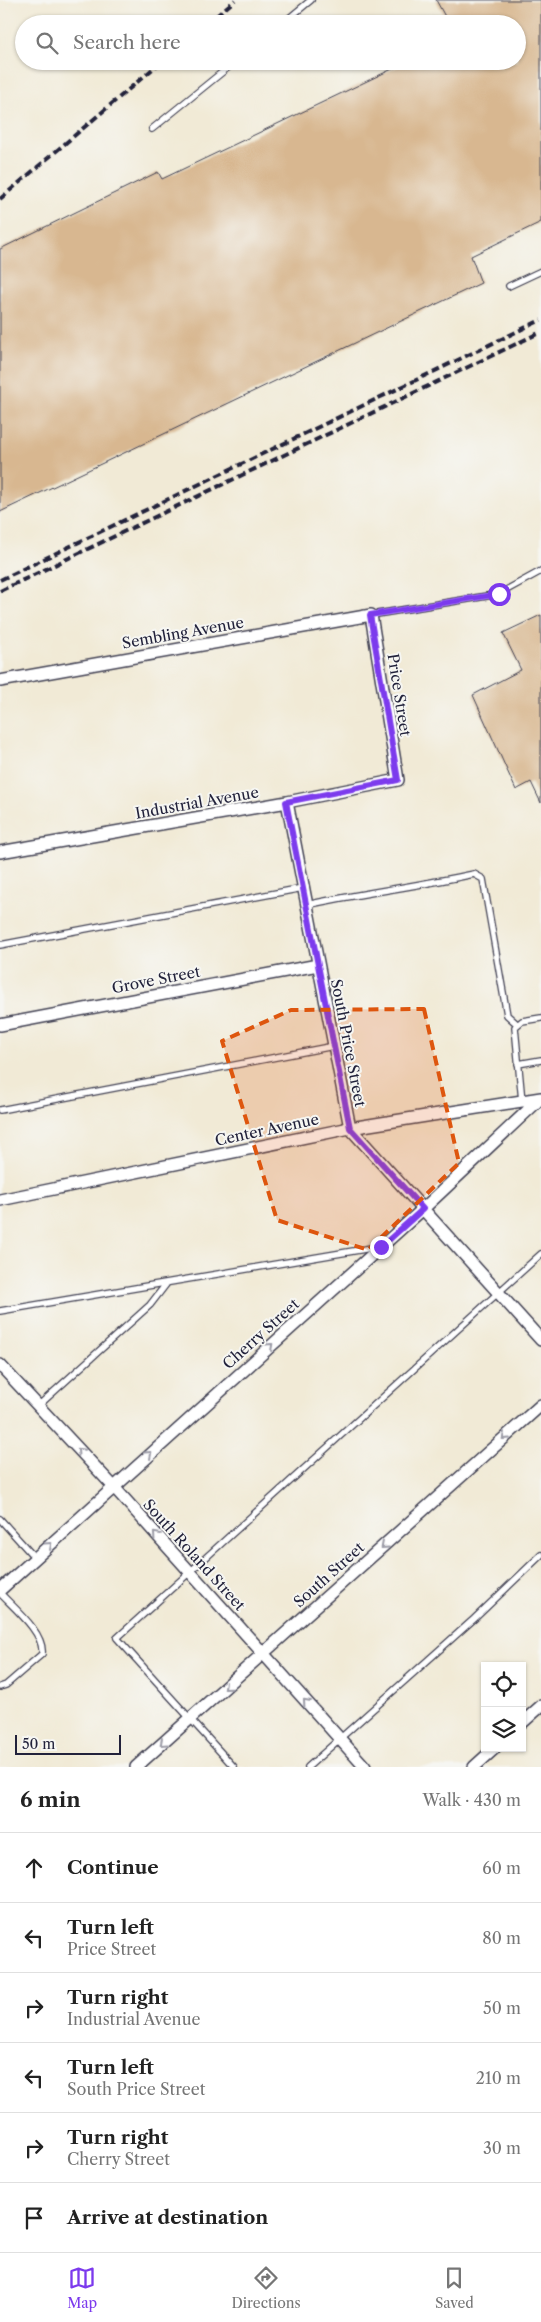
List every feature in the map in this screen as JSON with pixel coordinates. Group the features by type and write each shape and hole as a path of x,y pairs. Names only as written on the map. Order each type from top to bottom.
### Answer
{"street":[{"name":"Sembling Avenue","path":"0,681 370,615"},
{"name":"Price Street","path":"370,615 398,780"},
{"name":"Industrial Avenue","path":"0,852 286,802 398,780"},
{"name":"South Price Street","path":"286,802 350,1128 541,1340"},
{"name":"Grove Street","path":"0,1025 318,965"},
{"name":"Center Avenue","path":"0,1200 350,1128 541,1098"},
{"name":"Cherry Street","path":"0,1591 113,1486 423,1209 541,1098"},
{"name":"South Roland Street","path":"0,1365 113,1486 365,1767"},
{"name":"South Street","path":"136,1767 541,1405"},
{"path":"526,1719 541,1706"},
{"path":"474,1767 491,1752"}],"lane":[{"path":"293,15 311,0"},
{"path":"152,129 225,70"},
{"path":"509,286 541,271"},
{"path":"370,615 499,594 541,571"},
{"path":"306,905 474,874 482,879 486,892 507,1015 517,1024"},
{"path":"0,945 303,888"},
{"path":"525,1113 522,1101 515,1026 522,1021 541,1018"},
{"path":"0,1110 334,1046"},
{"path":"518,1064 541,1060"},
{"path":"0,1311 381,1247"},
{"path":"234,1767 117,1638 541,1254"},
{"path":"38,1406 150,1305 167,1283"},
{"path":"0,1519 35,1558"},
{"path":"308,1767 474,1619 541,1554"},
{"path":"0,1591 37,1633 43,1649 42,1654 6,1685 0,1687"}],"highlighted area":[{"path":"424,1009 459,1163 368,1250 277,1220 222,1041 291,1010"}],"building":[{"path":"436,0 541,0 541,222 471,256 481,283 0,512 0,249 158,172 162,179 390,70 526,70 526,15 444,15"},
{"path":"541,615 541,803 531,782 516,790 473,695 521,670 503,633"}],"railway":[{"path":"218,15 235,0"},
{"path":"0,199 151,70"},
{"path":"0,580 541,320"},
{"path":"0,591 541,332"}],"route":[{"path":"381,1247 423,1209 350,1128 286,802 398,780 370,615 499,594"}]}
